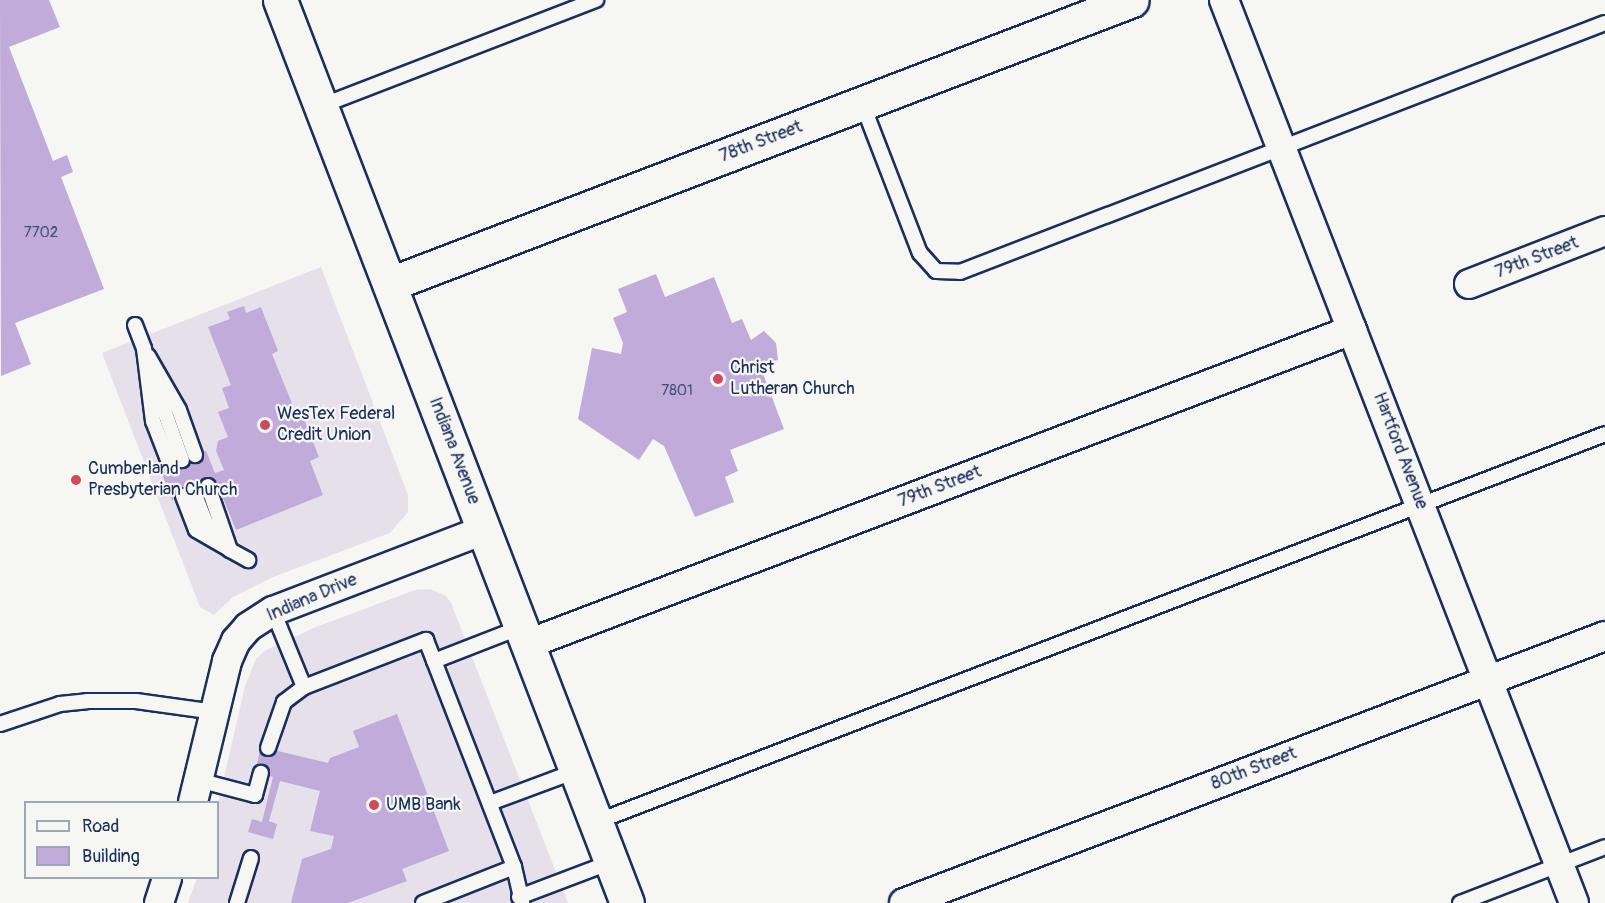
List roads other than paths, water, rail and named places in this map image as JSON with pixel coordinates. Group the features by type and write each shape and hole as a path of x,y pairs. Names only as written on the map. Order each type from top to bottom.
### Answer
{"main road":[{"name":"Indiana Avenue","path":"280,0 627,903"},
{"name":"78th Street","path":"390,284 1132,0"}],"street":[{"name":"Hartford Avenue","path":"1224,0 1574,903"},
{"name":"79th Street","path":"1469,284 1605,231"},
{"name":"79th Street","path":"524,635 1352,330"},
{"name":"Indiana Drive","path":"195,791 236,641 248,627 273,612 484,530"},
{"name":"80th Street","path":"904,903 1605,636"},
{"path":"159,903 167,879"}],"lane":[{"path":"321,106 596,0"},
{"path":"862,103 920,253 936,271 960,272 1605,23"},
{"path":"135,325 144,348 179,410 182,460 153,421 144,348"},
{"path":"596,822 1605,434"},
{"path":"208,486 230,550"},
{"path":"189,494 196,530 248,560"},
{"path":"273,612 304,687"},
{"path":"434,661 524,635"},
{"path":"268,748 284,702 304,687 426,639 514,867 521,900 611,861"},
{"path":"0,724 60,704 87,701 136,701 215,712"},
{"path":"490,803 576,771"},
{"path":"195,791 255,795 261,773"},
{"path":"1460,903 1605,847"},
{"path":"237,903 251,858"},
{"path":"423,903 514,867"}],"place":[{"name":"Christ Lutheran Church","path":"718,379"},
{"name":"WesTex Federal Credit Union","path":"265,425"},
{"name":"Cumberland Presbyterian Church","path":"76,480"},
{"name":"UMB Bank","path":"374,805"}]}
